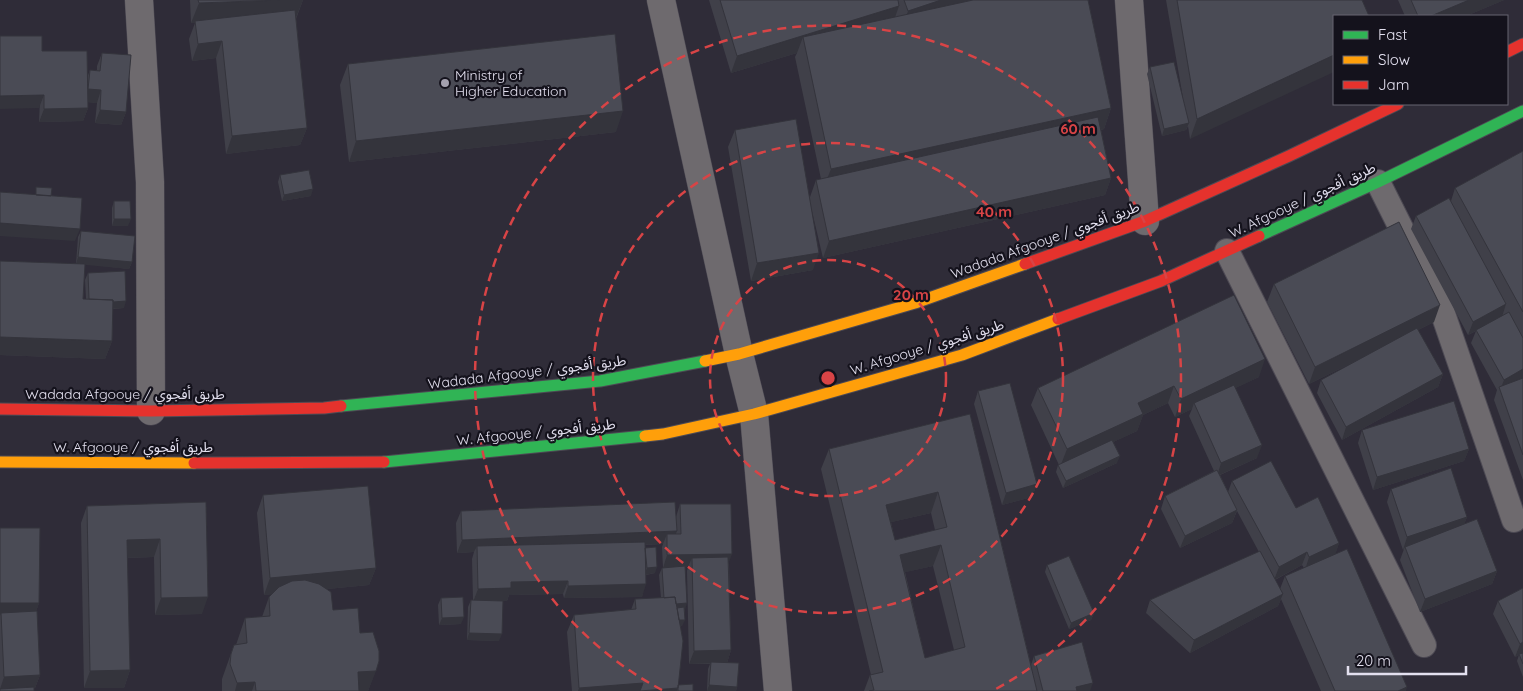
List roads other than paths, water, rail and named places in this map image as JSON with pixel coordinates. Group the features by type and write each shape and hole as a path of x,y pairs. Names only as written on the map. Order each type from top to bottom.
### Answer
{"highway":[{"path":"1508,52 1523,44"},
{"name":"Wadada Afgooye / طريق أفجوي","path":"0,409 151,411 324,408 600,381 740,354 915,303 1145,221 1396,105"},
{"name":"W. Afgooye / طريق أفجوي","path":"0,462 378,463 663,434 754,414 962,355 1161,281 1378,182 1523,111"}],"street":[{"path":"139,0 150,182 151,411"},
{"path":"661,0 754,414 778,691"},
{"path":"1129,0 1145,221"}],"lane":[{"path":"1378,182 1441,308 1514,520"},
{"path":"1228,251 1424,645"}],"place":[{"name":"Ministry of Higher Education","path":"445,83"}]}
